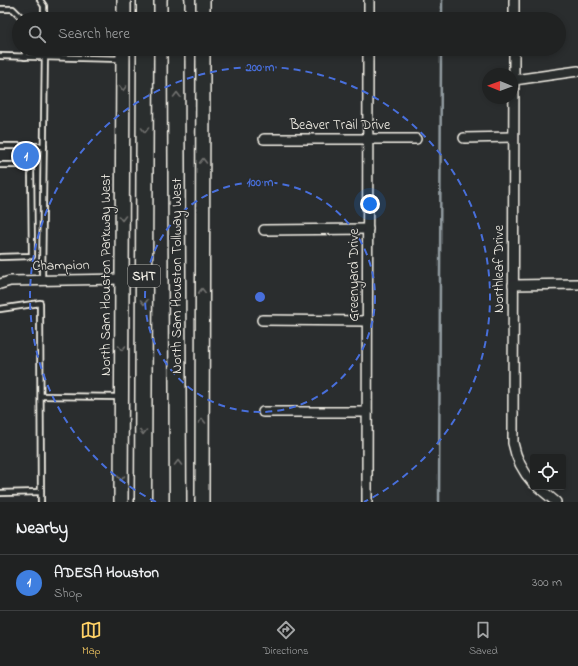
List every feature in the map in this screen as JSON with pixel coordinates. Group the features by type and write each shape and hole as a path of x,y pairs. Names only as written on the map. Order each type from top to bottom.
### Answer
{"highway":[{"path":"145,0 145,12"},
{"path":"176,0 176,12"},
{"name":"SHT","path":"143,502 145,56"},
{"name":"North Sam Houston Tollway West","path":"176,56 178,502"}],"main road":[{"path":"124,0 124,12"},
{"path":"203,0 203,12"},
{"name":"North Sam Houston Parkway West","path":"121,502 123,56"},
{"path":"202,502 203,56"}],"street":[{"path":"369,0 369,12"},
{"path":"514,0 514,12"},
{"name":"Greenyard Drive","path":"367,502 368,56"},
{"name":"Northleaf Drive","path":"514,56 514,68"},
{"path":"518,79 578,71"},
{"name":"Northleaf Drive","path":"514,104 513,443 515,453 530,479"},
{"path":"464,138 513,136"},
{"name":"Beaver Trail Drive","path":"264,139 416,139"},
{"path":"264,230 368,229"},
{"name":"Champion","path":"0,284 10,281 122,279"},
{"path":"513,284 578,284"},
{"path":"262,320 368,321"},
{"path":"263,412 367,412"},
{"path":"541,490 549,500"}],"lane":[{"path":"40,0 44,6 44,12"},
{"path":"0,9 13,9 16,12"},
{"path":"0,56 71,56"},
{"path":"42,280 45,57"},
{"path":"0,146 44,146"},
{"path":"0,165 31,165 32,256 0,257"},
{"path":"0,309 40,303 41,502"},
{"path":"40,396 122,397"},
{"path":"0,493 41,492"}],"waterway":[{"path":"442,0 442,12"},
{"path":"439,502 441,56"}],"place":[{"name":"ADESA Houston","path":"26,156"}]}
